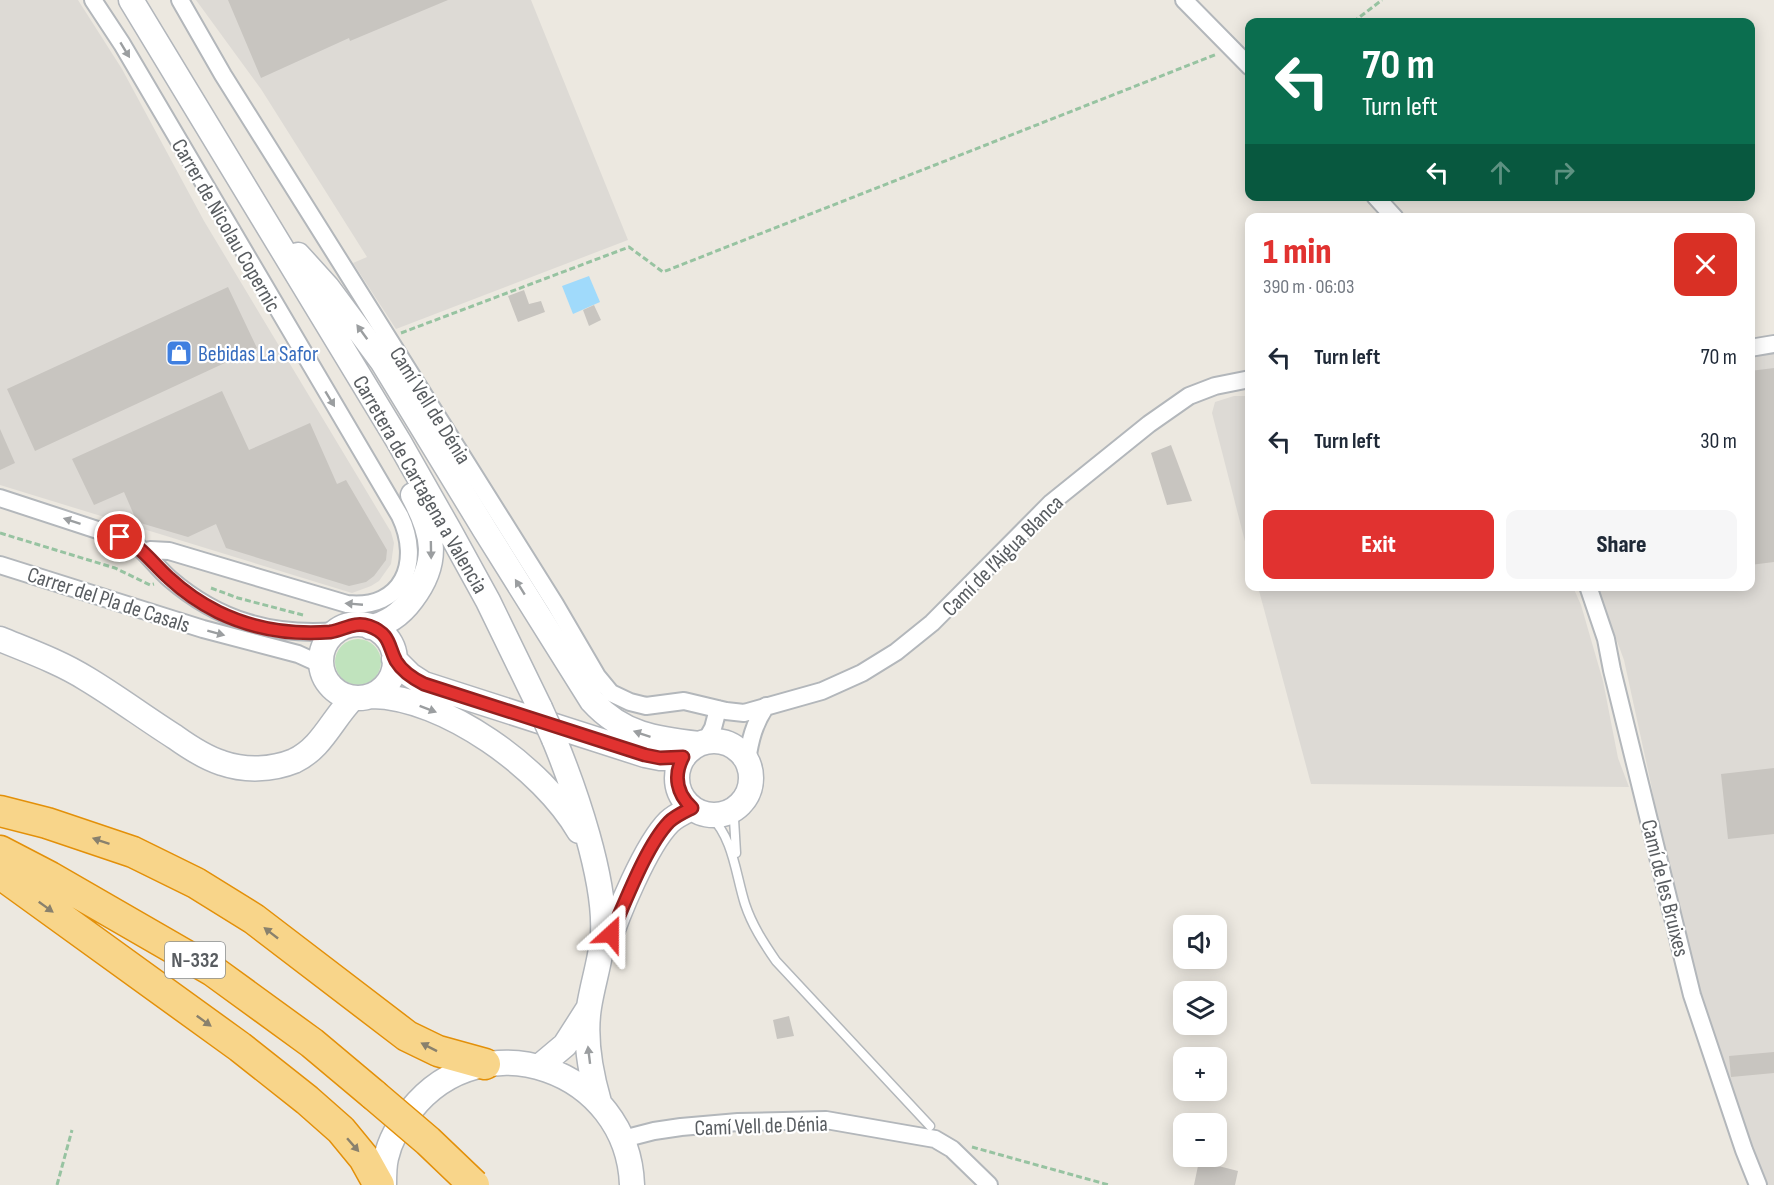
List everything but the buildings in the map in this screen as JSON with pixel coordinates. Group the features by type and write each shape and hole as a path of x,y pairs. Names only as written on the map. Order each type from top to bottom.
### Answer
{"highway":[{"path":"0,811 47,823 133,852 196,883 254,919 407,1035 438,1051 485,1064"},
{"name":"N-332","path":"0,851 50,877 213,971 312,1043 428,1141 474,1185"},
{"path":"0,870 9,880 240,1047 307,1100 340,1130 364,1158 379,1185"}],"main road":[{"name":"Carretera de Cartagena a Valencia","path":"131,0 393,433 449,530 488,602 554,739 571,784 591,855 601,903 603,933 589,1006 578,1028 565,1045 540,1066"},
{"path":"263,219 318,333 415,499 429,531 432,555 429,570 421,587 397,616 386,623 370,627"},
{"path":"263,219 327,287 382,361 473,512 592,701 611,718 638,733 666,741 691,755"},
{"path":"330,726 334,713 334,700 320,664 324,645 336,631 353,624 370,627 384,635 389,641 394,659 393,672 370,694"},
{"path":"0,639 39,654 84,677 186,744 222,763 253,768 280,765 295,760 308,752 323,737 344,707 370,694 405,682 424,684 660,758 691,755 725,742 742,753 747,761 751,778 748,794 737,807 729,812 701,811 676,816 668,823 646,858 611,934 596,977"},
{"path":"394,659 410,675 424,684"},
{"path":"330,686 336,692 383,696 435,712 497,746 529,772 553,797 577,828 591,855"},
{"path":"691,755 681,795 701,811"},
{"name":"Carretera de Cartagena a Valencia","path":"589,1006 589,1051 599,1102"},
{"path":"384,1185 386,1157 400,1124 422,1096 451,1076 485,1064 513,1063 540,1066 572,1080 599,1102 613,1119 623,1139 632,1168 632,1185"}],"street":[{"name":"Carrer de Nicolau Copernic","path":"93,0 122,45 400,516 407,531 410,547 403,580 394,591 377,602 361,606 347,604 169,551 144,552"},
{"name":"Camí Vell de Dénia","path":"180,0 223,75 555,604 597,676 611,693 646,706 684,701 744,712"},
{"path":"1185,0 1245,62"},
{"path":"1380,201 1390,213"},
{"path":"1755,347 1774,344"},
{"name":"Camí de l’Aigua Blanca","path":"744,712 822,691 862,673 896,652 955,601 1051,503 1149,424 1189,396 1215,386 1245,381"},
{"name":"Carrer del Pla de Casals","path":"0,498 120,537 137,545 169,578 201,603 219,612 243,621 289,632 336,631"},
{"name":"Carrer del Pla de Casals","path":"0,565 203,629 298,654 320,664"},
{"name":"Camí de les Bruixes","path":"1590,591 1606,639 1692,995 1758,1185"},
{"path":"750,738 756,721 766,706"},
{"path":"691,755 713,728 718,709"},
{"path":"744,712 750,730 747,761"},
{"name":"Camí Vell de Dénia","path":"623,1139 681,1127 738,1122 816,1120 927,1136 946,1144 989,1185"}],"lane":[{"path":"736,866 734,819 737,807"},
{"path":"701,811 723,831 730,846 745,903 757,932 776,961 930,1126"}],"path":[{"path":"1358,18 1382,0"},
{"path":"388,338 629,247 663,272 1230,49"},
{"path":"57,1185 72,1130"},
{"path":"946,1144 956,1143 1109,1185"}],"shaded area":[{"path":"0,0 78,0 122,69 204,221 391,532 394,543 391,564 379,581 352,593 0,485"},
{"path":"196,0 531,0 628,240 396,329 353,263 367,257 261,89"},
{"path":"1774,349 1774,1185 1766,1185 1694,975 1664,857 1624,660 1598,591 1755,591 1755,351"},
{"path":"1234,396 1245,396 1245,541 1212,413 1215,402"},
{"path":"1259,591 1575,591 1603,681 1618,758 1629,787 1311,784"}],"green space":[{"path":"358,639 374,646 381,662 374,678 358,685 342,678 335,662 342,646"}],"water":[{"path":"589,276 600,302 573,314 562,286"}],"place":[{"name":"Bebidas La Safor","path":"179,353"}],"route":[{"path":"120,537 137,545 169,578 201,603 231,617 289,632 336,631 353,624 370,627 384,635 389,641 394,659 398,664 424,684 645,755 660,758 683,757 678,771 678,787 681,795 692,808 676,816 661,832 632,886 611,934"}]}
